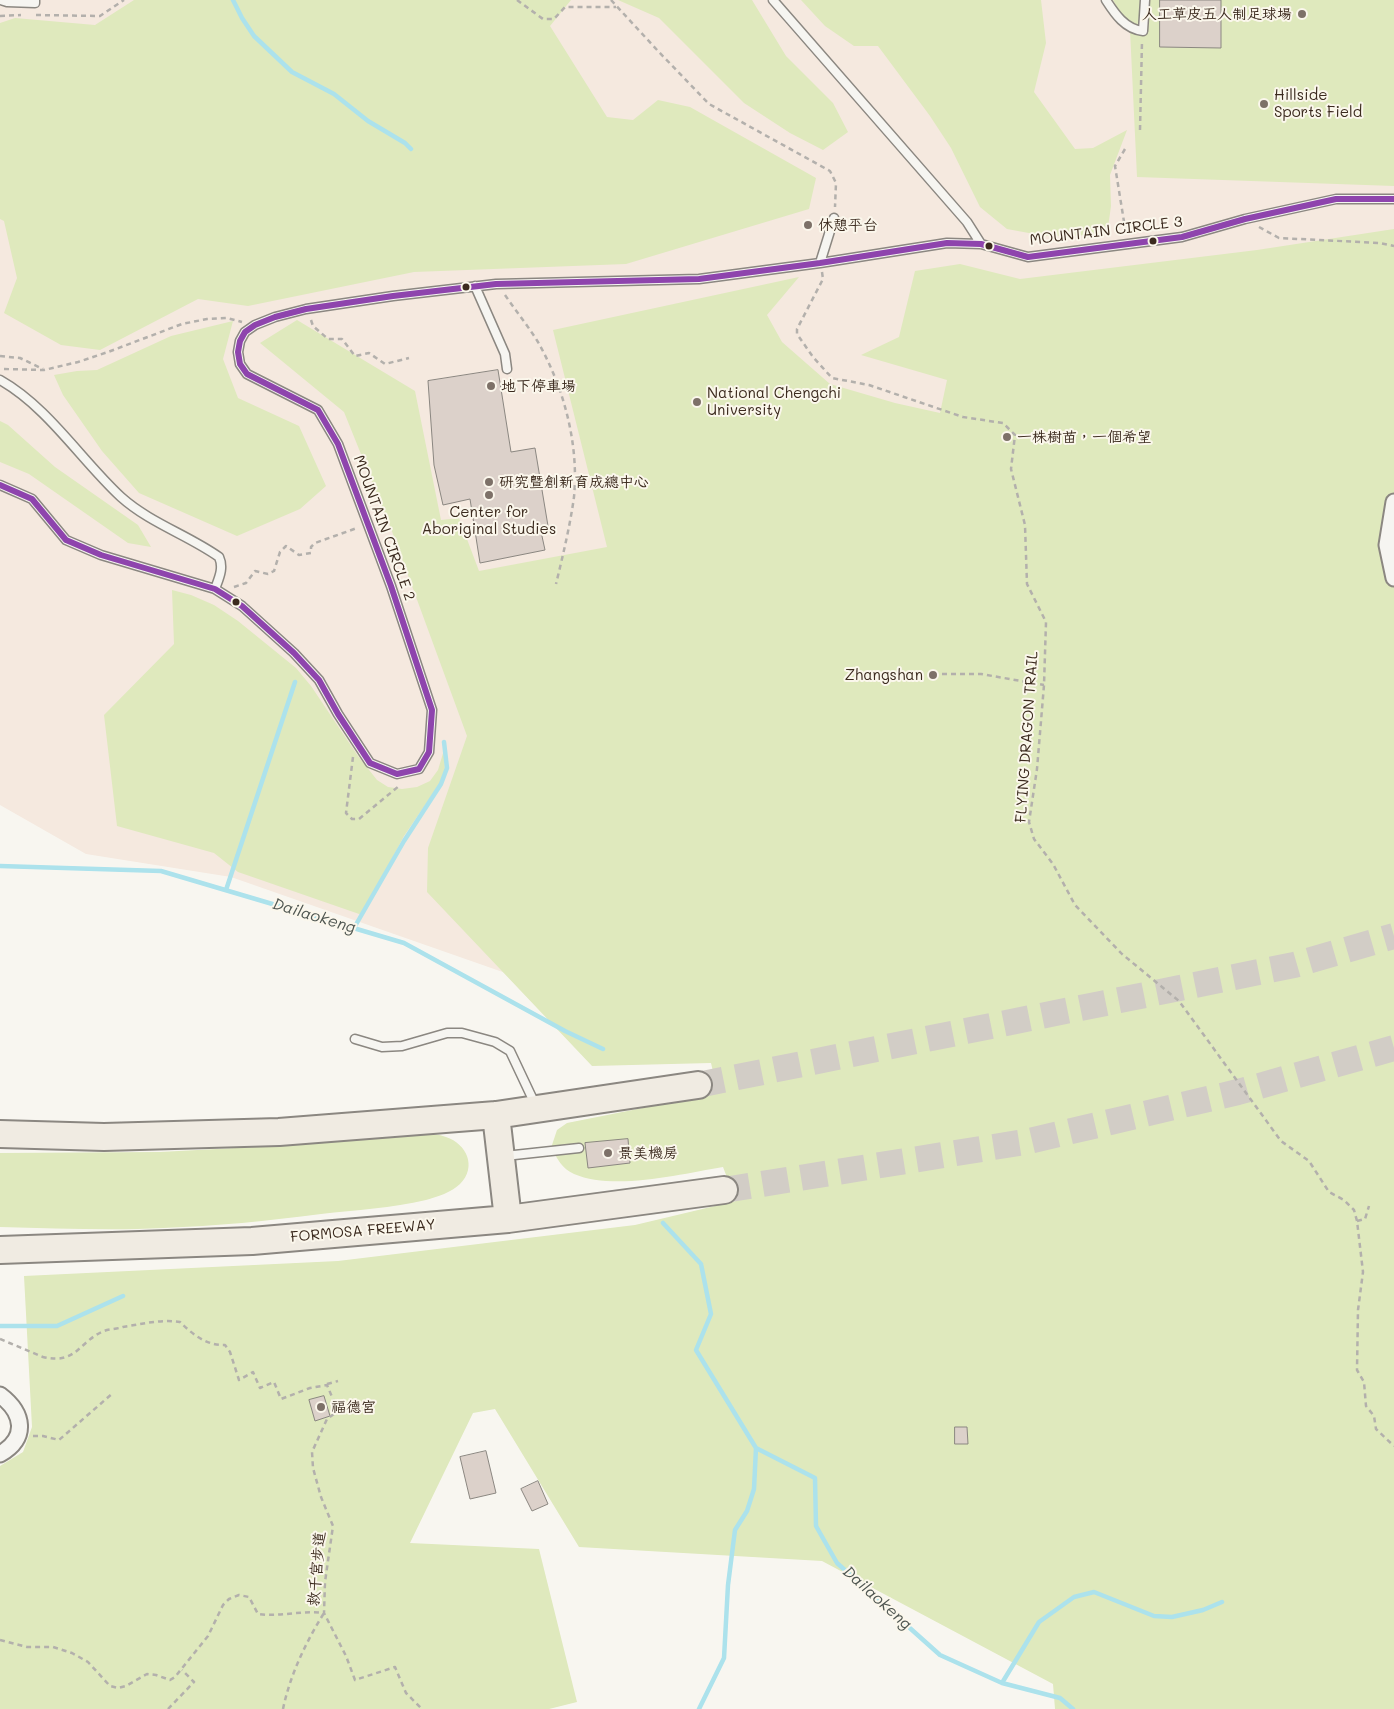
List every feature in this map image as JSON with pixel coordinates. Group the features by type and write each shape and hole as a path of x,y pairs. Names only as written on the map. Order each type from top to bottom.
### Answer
{"highway":[{"path":"0,1134 104,1137 279,1132 496,1114 698,1085"},
{"path":"496,1114 508,1219"},
{"name":"FORMOSA FREEWAY","path":"0,1250 252,1241 508,1219 724,1190"}],"street":[{"path":"1394,502 1386,546 1394,578"},
{"path":"0,1395 13,1406 19,1423 19,1436 10,1448 0,1454"}],"lane":[{"path":"1,0 35,3 35,0"},
{"path":"773,0 967,222 981,244"},
{"path":"1106,0 1116,16 1134,30 1143,31 1146,0"},
{"name":"MOUNTAIN CIRCLE 3","path":"820,264 947,243 981,244 1028,256 1182,237 1245,219 1336,199 1394,199"},
{"path":"820,264 834,218"},
{"name":"MOUNTAIN CIRCLE 2","path":"420,769 429,752 432,710 391,586 338,444 318,410 248,374 240,364 238,352 240,341 245,332 255,325 275,317 306,309 475,286 699,279 820,264"},
{"path":"475,286 505,354 507,369"},
{"path":"0,380 36,407 121,497 142,513 220,557 222,563 221,570 215,589"},
{"path":"0,485 32,499 66,540 101,555 215,589 242,606 294,653 319,680 338,714 370,763 397,774 420,769"},
{"path":"355,1038 382,1046 402,1046 447,1033 462,1033 495,1042 510,1051 537,1108"},
{"path":"501,1157 579,1148"}],"path":[{"path":"34,15 100,16 124,0"},
{"path":"518,0 543,19 554,19 565,7 616,7"},
{"path":"611,0 709,104 830,171 836,183 834,218"},
{"path":"0,16 26,15"},
{"path":"1140,130 1143,31"},
{"path":"1125,149 1115,166 1125,224"},
{"path":"1245,219 1279,238 1380,243 1394,246"},
{"name":"FLYING DRAGON TRAIL","path":"820,264 823,279 797,328 797,334 813,358 832,378 869,385 962,417 1002,422 1015,435 1011,469 1025,526 1027,584 1046,622 1044,685 1037,769 1029,822 1034,839 1053,864 1075,905 1122,954 1179,1001 1281,1141 1309,1161 1329,1192 1344,1200 1354,1210 1357,1220 1363,1272 1358,1310 1357,1370 1364,1382 1366,1406 1374,1416 1376,1429 1394,1446"},
{"path":"496,284 538,343 554,377 568,415 575,471 574,497 556,584"},
{"path":"306,309 313,326 328,339 342,339 355,356 369,354 385,364 410,358"},
{"path":"0,370 4,368 44,370 78,362 182,324 218,317 255,325"},
{"path":"0,357 20,358 44,370"},
{"path":"215,589 238,587 246,583 255,571 268,574 274,571 280,552 286,546 300,555 311,553 311,547 315,543 368,524"},
{"path":"933,674 981,674 1044,685"},
{"path":"355,738 346,806 346,813 352,819 359,819 420,769"},
{"path":"1357,1220 1365,1219 1369,1206"},
{"path":"0,1339 50,1359 68,1357 104,1331 155,1322 180,1322 190,1332 215,1346 225,1345 230,1352 239,1380 253,1372 260,1388 274,1382 281,1399 310,1388 338,1381"},
{"name":"救千宮步道","path":"327,1385 338,1411 327,1419 312,1452 313,1468 333,1526 325,1582 324,1613 346,1656 355,1680 395,1667 406,1693 422,1709"},
{"path":"19,1436 43,1436 59,1440 113,1393"},
{"path":"0,1640 28,1647 53,1646 72,1652 88,1662 110,1686 118,1688 126,1686 147,1674 170,1680 182,1670 208,1636 223,1605 229,1599 239,1595 249,1597 258,1614 272,1616 310,1611 324,1613 307,1640 283,1709"},
{"path":"168,1709 194,1682 182,1670"}],"shaded area":[{"name":"National Chengchi University","path":"0,0 1394,0 1394,1246 995,1093 557,991 231,877 86,854 0,805"}],"green space":[{"path":"134,0 571,0 550,26 607,117 633,120 658,100 690,107 816,178 809,209 626,264 414,272 248,306 198,299 100,350 61,345 4,313 17,278 4,221 0,219 0,23 15,18 95,25"},
{"path":"618,0 752,0 786,56 833,103 848,132 823,150 790,133 744,103 659,18"},
{"path":"801,0 1041,0 1046,43 1034,92 1075,149 1093,148 1127,130 1110,175 1111,206 1107,235 1045,236 1007,229 980,207 951,148 930,116 878,46 854,46 825,26"},
{"name":"Hillside Sports Field","path":"1113,0 1394,0 1394,186 1137,177 1130,30"},
{"path":"1394,229 1394,1709 1055,1709 1053,1684 822,1561 579,1547 495,1409 473,1413 410,1543 539,1549 577,1702 549,1709 0,1709 0,1466 23,1452 32,1427 24,1276 338,1261 635,1225 736,1201 723,1167 648,1180 608,1181 590,1179 570,1172 560,1163 551,1148 557,1130 567,1123 718,1093 711,1063 592,1066 427,892 428,848 467,736 390,526 344,412 260,343 297,320 415,391 441,520 459,518 479,571 607,547 553,330 799,277 767,315 782,342 830,384 895,403 940,413 947,380 861,355 899,337 915,271 960,264 1020,279 1257,250"},
{"path":"233,321 223,359 238,398 299,426 326,486 300,509 237,536 139,493 102,451 63,395 54,375 97,370 171,336"},
{"path":"0,421 8,425 55,467 138,525 151,547 128,543 29,474 0,462"},
{"path":"172,590 191,595 214,605 238,621 296,668 311,686 358,756 377,780 388,787 402,789 417,787 430,781 438,770 444,750 445,772 440,783 404,836 362,915 238,872 214,853 117,826 104,715 174,644"},
{"path":"405,1134 441,1135 459,1145 464,1150 469,1164 465,1177 460,1184 444,1194 413,1203 242,1223 122,1229 0,1227 0,1153 160,1152 273,1146"}],"building":[{"path":"1160,0 1221,0 1221,48 1160,47"},
{"name":"研究暨創新育成總中心","path":"498,370 511,452 535,448 548,526 540,527 545,550 480,563 470,499 443,505 434,465 428,381"},
{"name":"景美機房","path":"628,1139 630,1163 588,1168 585,1143"},
{"path":"324,1396 330,1416 315,1421 309,1400"},
{"path":"955,1427 967,1427 968,1444 955,1444"},
{"path":"486,1451 496,1493 470,1499 460,1457"},
{"path":"538,1481 548,1504 532,1511 521,1489"}],"waterway":[{"path":"233,0 254,36 292,72 334,94 368,121 405,143 411,149"},
{"path":"226,890 295,682"},
{"path":"354,928 404,841 441,784 447,768 444,742"},
{"name":"Dailaokeng","path":"0,866 161,871 404,943 565,1031 603,1049"},
{"name":"Dailaokeng","path":"663,1223 701,1264 711,1314 696,1350 756,1448 815,1478 816,1526 837,1563 940,1655 1002,1683 1060,1698 1073,1709"},
{"path":"0,1326 57,1326 123,1296"},
{"path":"699,1709 724,1658 728,1585 735,1530 747,1511 754,1489 756,1448"},
{"path":"1002,1683 1039,1622 1074,1597 1094,1592 1154,1616 1172,1617 1203,1610 1222,1602"}],"tunnel":[{"path":"698,1085 1294,965 1394,936"},
{"path":"724,1190 1025,1142 1238,1092 1394,1048"}],"transit line":[{"path":"0,485 32,499 66,540 101,555 215,589 242,606 294,653 319,680 338,714 370,763 397,774 419,769 429,752 432,710 391,586 338,444 318,410 247,374 240,364 238,352 240,341 245,332 255,325 275,317 306,309 393,296 496,284 699,279 820,263 947,243 981,244 1028,257 1182,237 1245,219 1336,199 1394,199"}],"place":[{"name":"人工草皮五人制足球場","path":"1302,14"},
{"name":"Hillside Sports Field","path":"1264,104"},
{"name":"休憩平台","path":"808,225"},
{"name":"地下停車場","path":"491,386"},
{"name":"National Chengchi University","path":"697,402"},
{"name":"一株樹苗，一個希望","path":"1007,437"},
{"name":"研究暨創新育成總中心","path":"489,482"},
{"name":"Center for Aboriginal Studies","path":"489,495"},
{"name":"Zhangshan","path":"933,675"},
{"name":"景美機房","path":"608,1153"},
{"name":"福德宮","path":"321,1407"}]}
